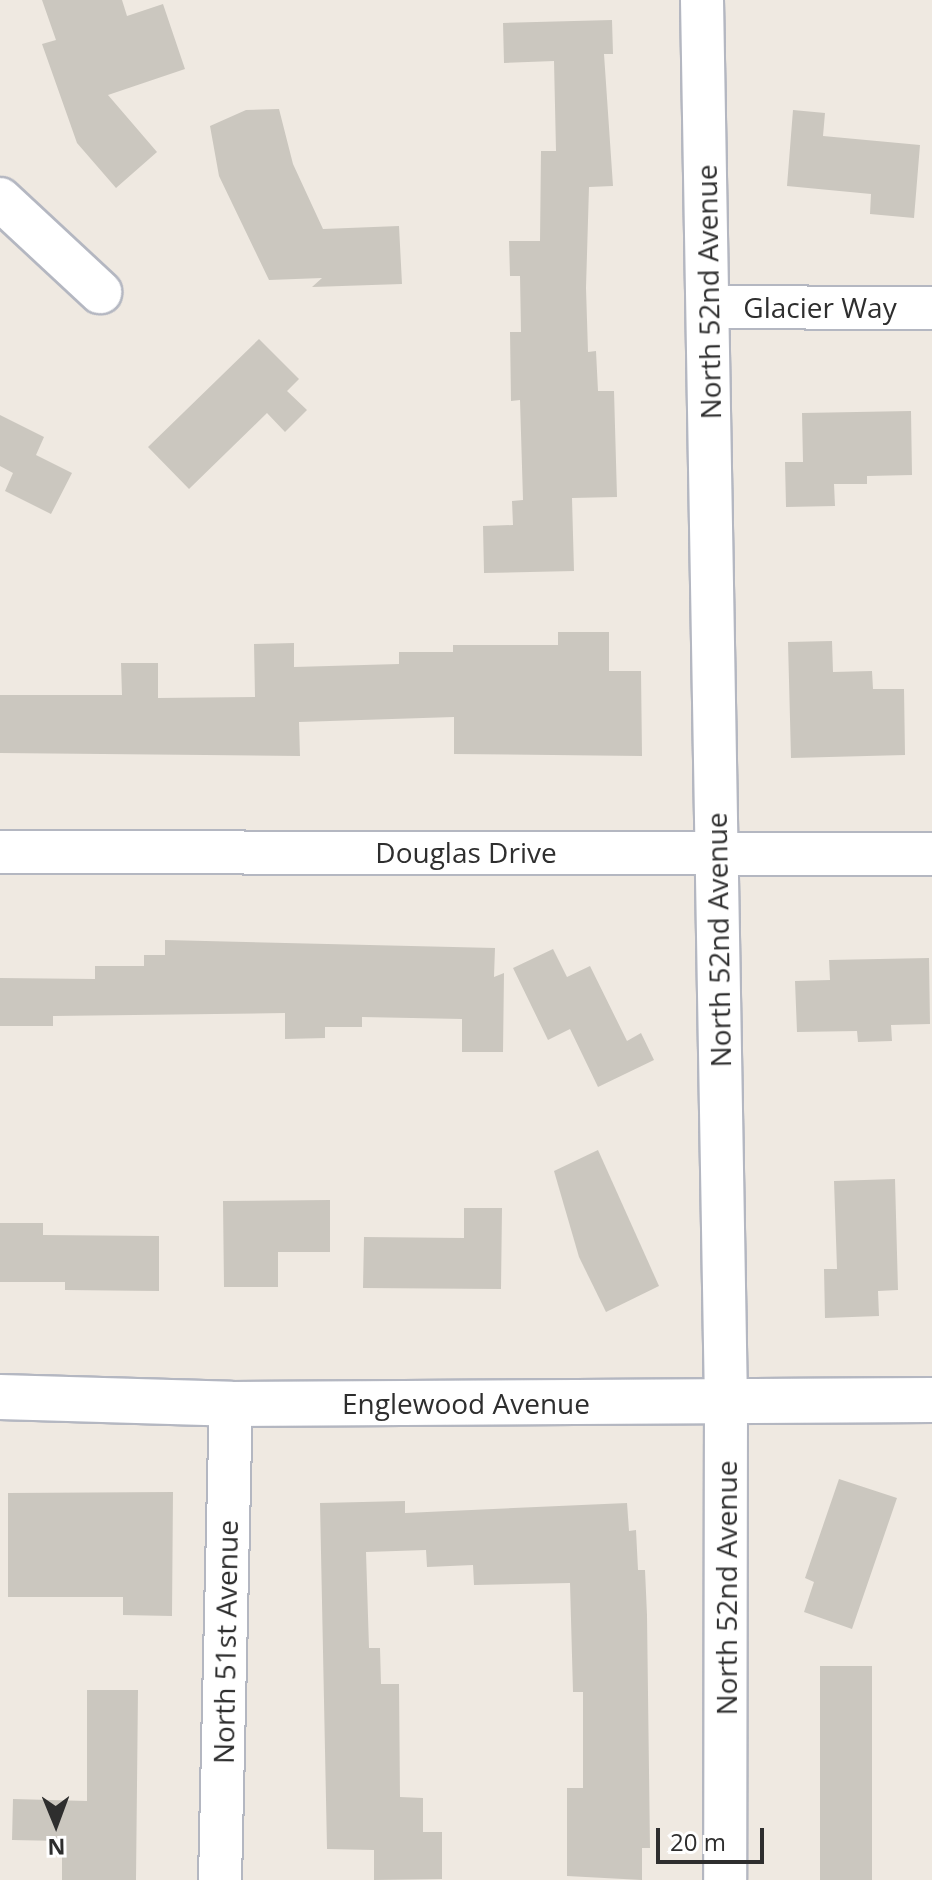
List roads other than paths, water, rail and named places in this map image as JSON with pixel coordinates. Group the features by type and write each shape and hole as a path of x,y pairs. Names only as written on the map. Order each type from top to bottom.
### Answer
{"street":[{"name":"North 52nd Avenue","path":"702,0 726,1402 725,1880"},
{"path":"0,199 100,292"},
{"name":"Glacier Way","path":"709,307 932,308"},
{"name":"Douglas Drive","path":"0,852 932,854"},
{"name":"Englewood Avenue","path":"0,1397 231,1404 932,1400"},
{"name":"North 51st Avenue","path":"220,1880 231,1404"}]}
